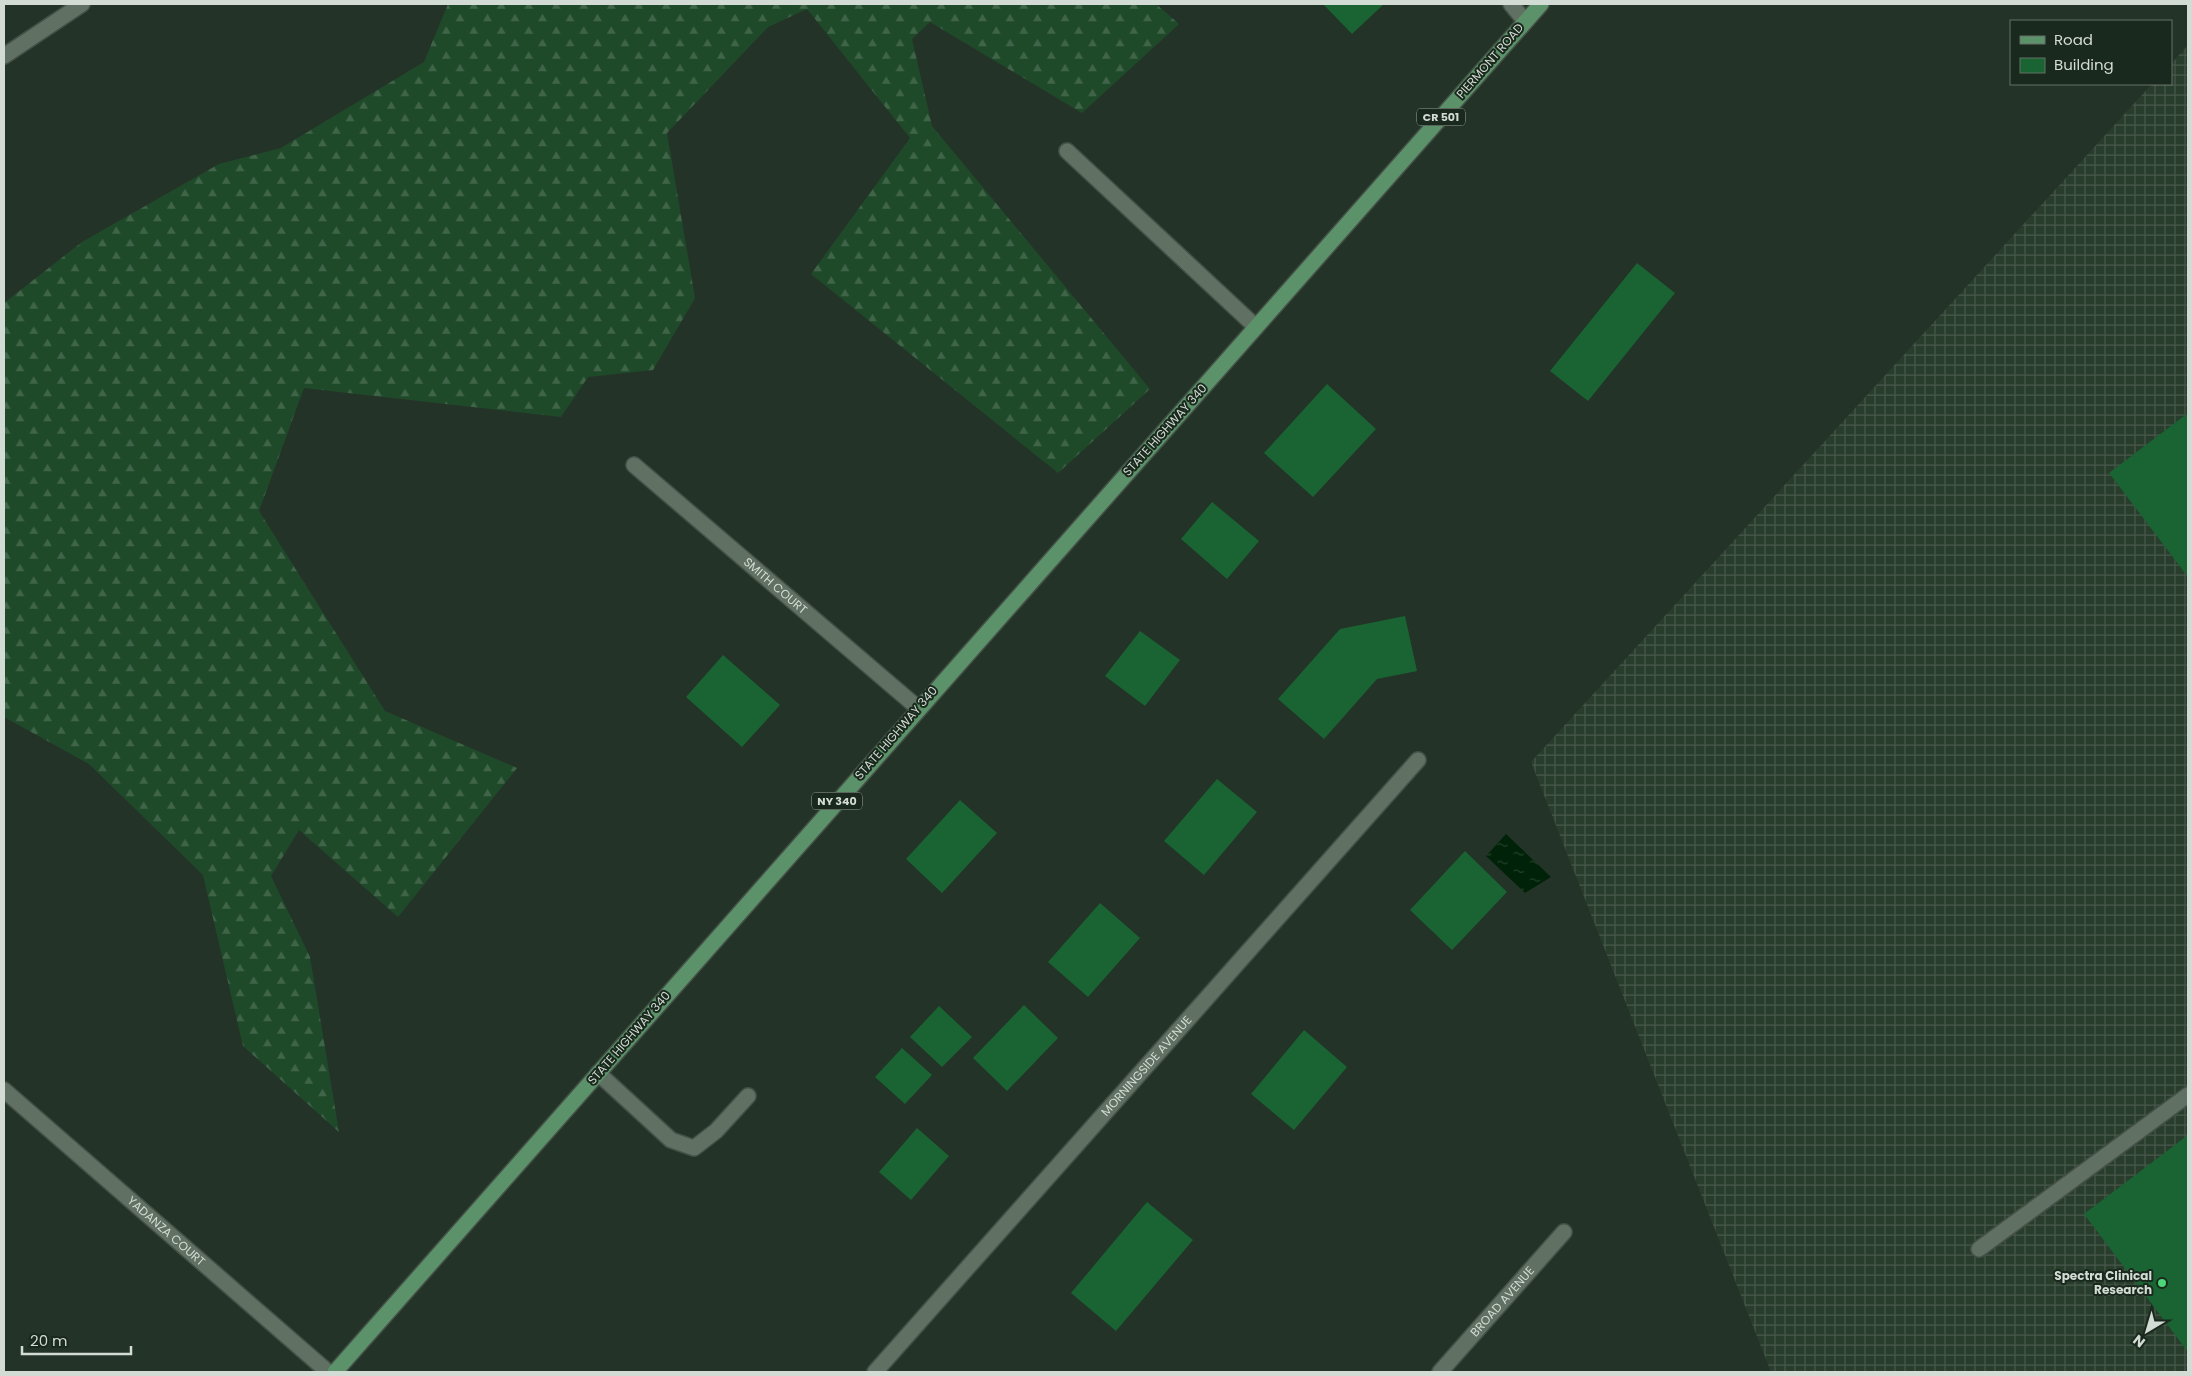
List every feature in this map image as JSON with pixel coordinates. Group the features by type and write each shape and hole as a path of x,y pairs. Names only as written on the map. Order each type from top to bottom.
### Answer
{"main road":[{"name":"PIERMONT ROAD","path":"1341,231 1541,4"},
{"name":"STATE HIGHWAY 340","path":"335,1372 918,708 1341,231"}],"street":[{"path":"4,56 82,4"},
{"path":"1511,4 1525,21"},
{"path":"1067,151 1256,327"},
{"name":"SMITH COURT","path":"634,465 918,708"},
{"name":"MORNINGSIDE AVENUE","path":"875,1372 1418,760"},
{"path":"598,1073 672,1140 694,1148 716,1131 748,1096"},
{"name":"YADANZA COURT","path":"4,1090 328,1372"},
{"path":"1979,1249 2188,1095"},
{"name":"BROAD AVENUE","path":"1440,1372 1564,1232"}],"shaded area":[{"path":"2188,45 2188,1372 1771,1372 1531,762 2151,85 2172,85 2172,63"}],"green space":[{"path":"448,4 1156,4 1179,24 1082,113 930,22 912,39 932,126 1150,389 1058,473 811,274 910,138 807,9 768,27 667,133 695,298 653,370 588,377 561,417 304,388 259,511 385,711 517,768 398,917 299,830 271,876 310,957 339,1132 243,1046 203,875 89,764 4,717 4,303 82,242 219,164 281,148 424,62"}],"water":[{"path":"1506,834 1551,877 1525,893 1486,856"}],"building":[{"path":"1323,4 1384,4 1352,34"},
{"path":"1637,263 1675,293 1588,401 1550,371"},
{"path":"1327,384 1376,429 1313,497 1264,453"},
{"path":"2188,413 2188,577 2109,473"},
{"path":"1212,502 1259,541 1227,579 1181,539"},
{"path":"1405,616 1417,671 1377,679 1324,739 1278,699 1340,629"},
{"path":"1140,631 1180,660 1145,706 1105,676"},
{"path":"723,655 780,705 742,747 686,697"},
{"path":"1217,779 1257,812 1204,875 1164,841"},
{"path":"960,800 997,833 942,893 906,859"},
{"path":"1465,851 1507,892 1452,950 1410,910"},
{"path":"1100,903 1140,938 1088,997 1048,962"},
{"path":"1024,1005 1058,1038 1007,1091 973,1058"},
{"path":"939,1006 972,1037 942,1067 910,1037"},
{"path":"1304,1030 1347,1067 1294,1130 1251,1094"},
{"path":"902,1048 932,1075 905,1104 875,1077"},
{"path":"917,1128 949,1156 911,1200 879,1172"},
{"name":"Spectra Clinical Research","path":"2188,1135 2188,1352 2084,1214"},
{"path":"1147,1202 1193,1240 1116,1331 1071,1293"}],"place":[{"name":"Spectra Clinical Research","path":"2162,1283"}]}
